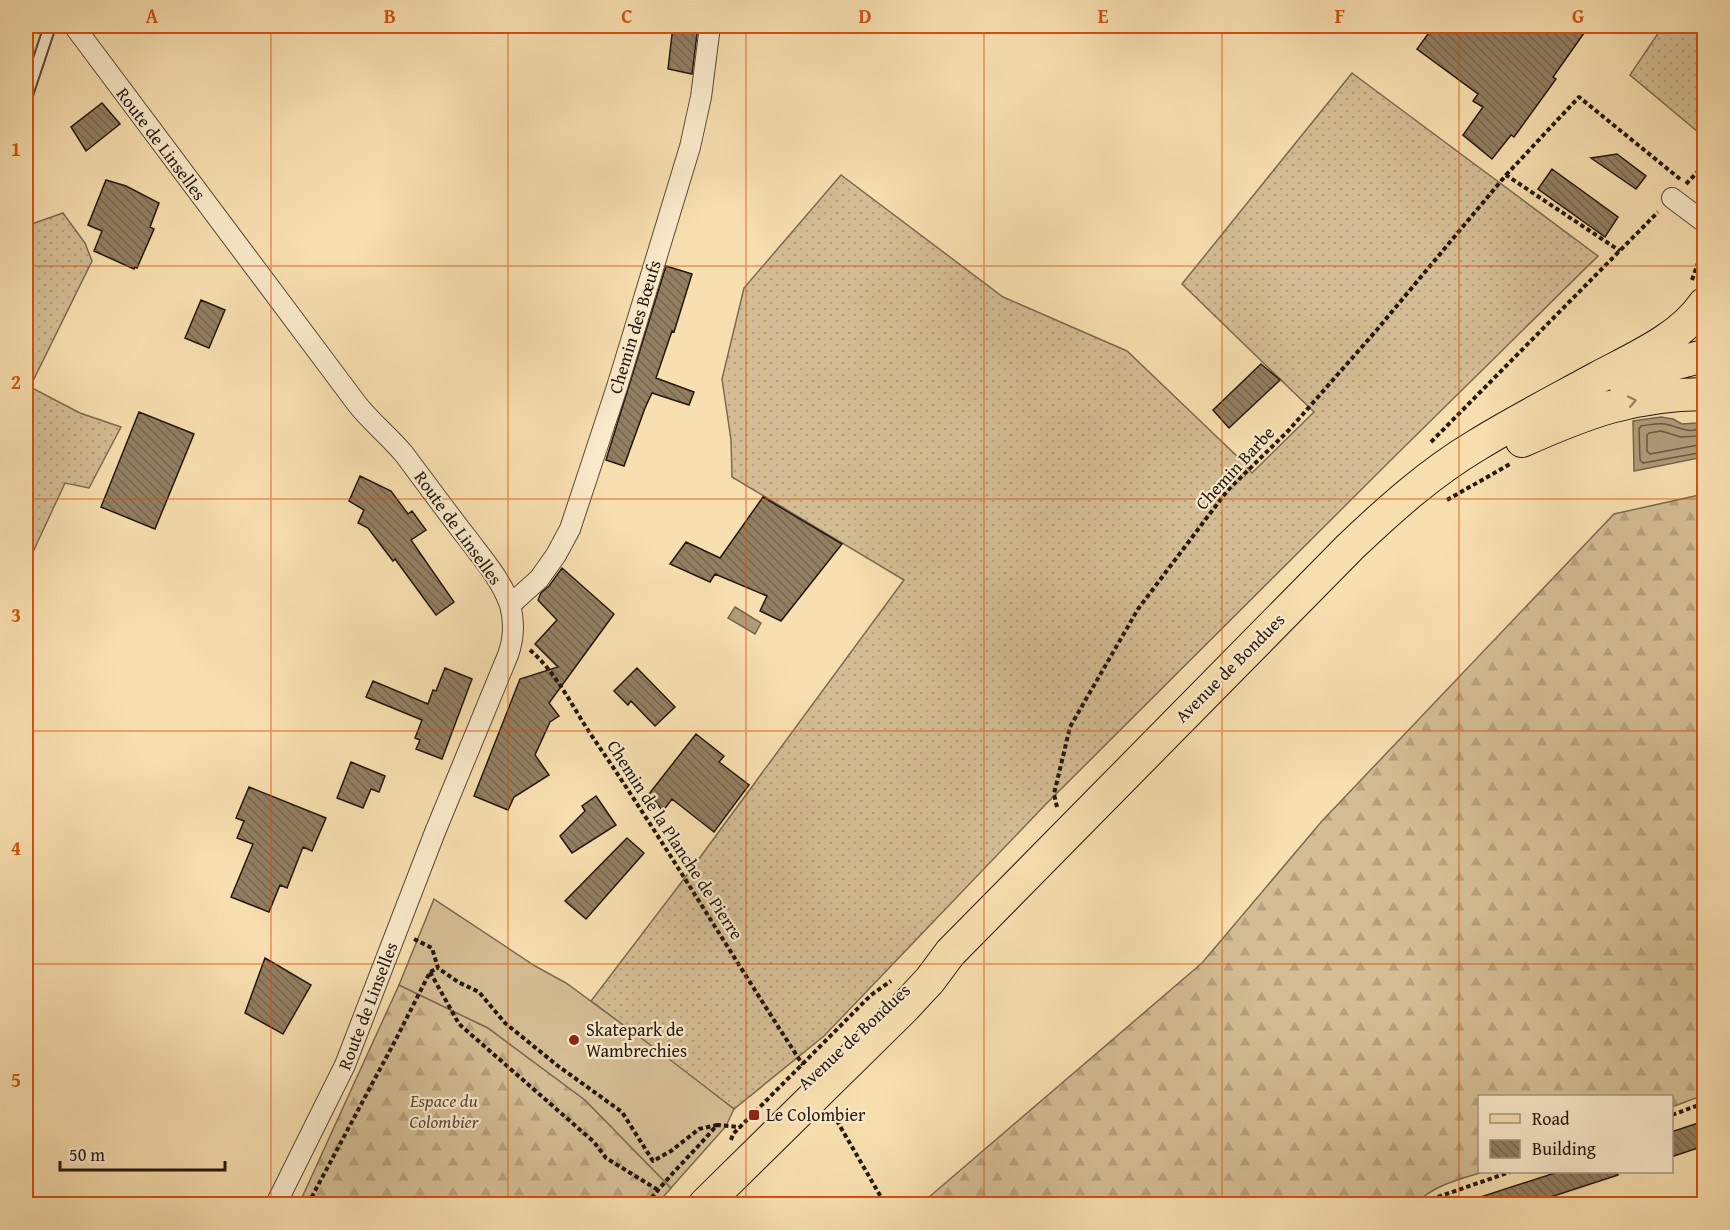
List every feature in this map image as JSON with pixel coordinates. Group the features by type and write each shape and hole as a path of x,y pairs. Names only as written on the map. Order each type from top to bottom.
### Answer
{"main road":[{"name":"Avenue de Bondues","path":"714,1195 904,1008 930,980 950,953 1388,511 1439,469 1477,445 1678,331 1693,318 1697,295"},
{"name":"Avenue de Bondues","path":"1534,413 1646,371 1704,356"},
{"path":"1388,511 1490,456 1581,415 1644,398 1704,394"},
{"name":"Avenue de Bondues","path":"714,1195 751,1136 787,1090 884,1003 950,953"}],"street":[{"name":"Route de Linselles","path":"74,26 357,404 391,439 418,472 505,593 513,618 513,639 495,688 435,832 345,1065 276,1204"},
{"name":"Chemin des Bœufs","path":"510,605 540,579 570,529 617,387 690,147 699,105 710,26"},
{"path":"1672,198 1703,230"}],"lane":[{"path":"26,98 50,26"}],"path":[{"name":"Chemin Barbe","path":"1060,816 1054,794 1070,727 1138,609 1227,492 1289,430 1375,332 1506,175 1579,97 1686,184"},
{"path":"1506,175 1620,251"},
{"path":"1697,295 1703,230"},
{"name":"Chemin de la Planche de Pierre","path":"513,639 525,645 553,675 633,796 803,1065 787,1090"},
{"path":"396,933 417,939 432,948 438,968 458,982 479,992 505,1023 558,1066 622,1112 653,1161 671,1151 699,1129 717,1125 740,1127"},
{"path":"308,1204 430,972 438,968"},
{"path":"430,972 459,1024 594,1142 606,1158 658,1190"},
{"path":"1673,1114 1704,1103"},
{"path":"831,1111 885,1204"},
{"path":"647,1204 717,1125"},
{"path":"1425,1204 1429,1200 1507,1173"}],"green space":[{"path":"1663,26 1704,26 1704,137 1630,75"},
{"path":"1352,73 1598,256 1045,805 824,1036 734,1109 591,1001 690,871 904,580 732,477 731,440 722,379 744,288 841,175 1003,297 1127,351 1252,473 1314,412 1182,284"},
{"path":"63,213 85,243 92,261 30,387 80,413 121,427 89,488 65,483 26,567 26,226"},
{"path":"1704,494 1704,1095 1673,1107 1673,1095 1478,1095 1480,1173 1438,1188 1416,1204 921,1204 1202,963 1322,821 1614,514"},
{"name":"Skatepark de Wambrechies","path":"434,899 535,966 566,983 734,1109 726,1126 671,1188 585,1100 488,1028 399,985"},
{"name":"Espace du Colombier","path":"399,985 488,1028 585,1100 671,1188 657,1204 299,1204"}],"water":[{"path":"1704,414 1704,457 1634,471 1633,421 1661,417 1673,419 1682,424 1697,423"},
{"path":"735,607 761,623 755,634 728,618"}],"building":[{"path":"673,26 698,26 692,74 668,69"},
{"path":"1434,26 1589,26 1553,77 1556,79 1514,137 1511,135 1492,159 1463,135 1483,107 1473,101 1478,94 1417,49"},
{"path":"102,103 120,124 86,151 71,127"},
{"path":"1617,154 1646,176 1636,189 1591,158"},
{"path":"1552,169 1618,217 1605,237 1538,189"},
{"path":"106,180 126,186 159,203 150,227 154,229 137,268 134,269 94,251 102,231 88,225"},
{"path":"666,266 692,274 674,332 672,331 656,378 694,392 689,405 652,393 624,466 606,460"},
{"path":"201,300 225,310 209,348 185,338"},
{"path":"1261,364 1280,380 1229,428 1213,410"},
{"path":"139,412 194,434 155,529 101,507"},
{"path":"360,476 391,491 408,514 412,511 426,530 411,540 454,602 436,615 395,559 393,561 368,528 358,523 364,510 349,501"},
{"path":"763,497 842,544 781,621 760,611 767,596 715,574 710,582 670,564 686,542 720,558"},
{"path":"562,568 614,614 549,703 559,716 550,722 535,755 549,775 514,797 508,810 474,796 520,679 558,667 535,644 557,620 538,600"},
{"path":"445,668 472,679 442,759 416,749 420,740 415,738 422,720 366,697 373,681 428,704"},
{"path":"637,668 675,707 655,726 631,701 628,705 614,691"},
{"path":"696,734 724,756 719,762 749,785 714,832 672,799 663,811 649,794"},
{"path":"351,762 385,776 379,792 371,789 363,808 337,798"},
{"path":"249,787 326,818 312,851 303,847 287,888 280,885 269,912 231,897 253,844 237,838 244,821 236,818"},
{"path":"596,796 616,825 572,853 560,836 585,811 582,806"},
{"path":"627,838 644,853 586,919 565,901"},
{"path":"265,958 311,985 283,1034 245,1013"},
{"path":"1704,1121 1704,1146 1673,1156 1673,1131"},
{"path":"1555,1173 1617,1173 1618,1175 1529,1204 1468,1204 1468,1201"}],"place":[{"name":"Skatepark de Wambrechies","path":"574,1040"},
{"name":"Le Colombier","path":"754,1115"}]}
